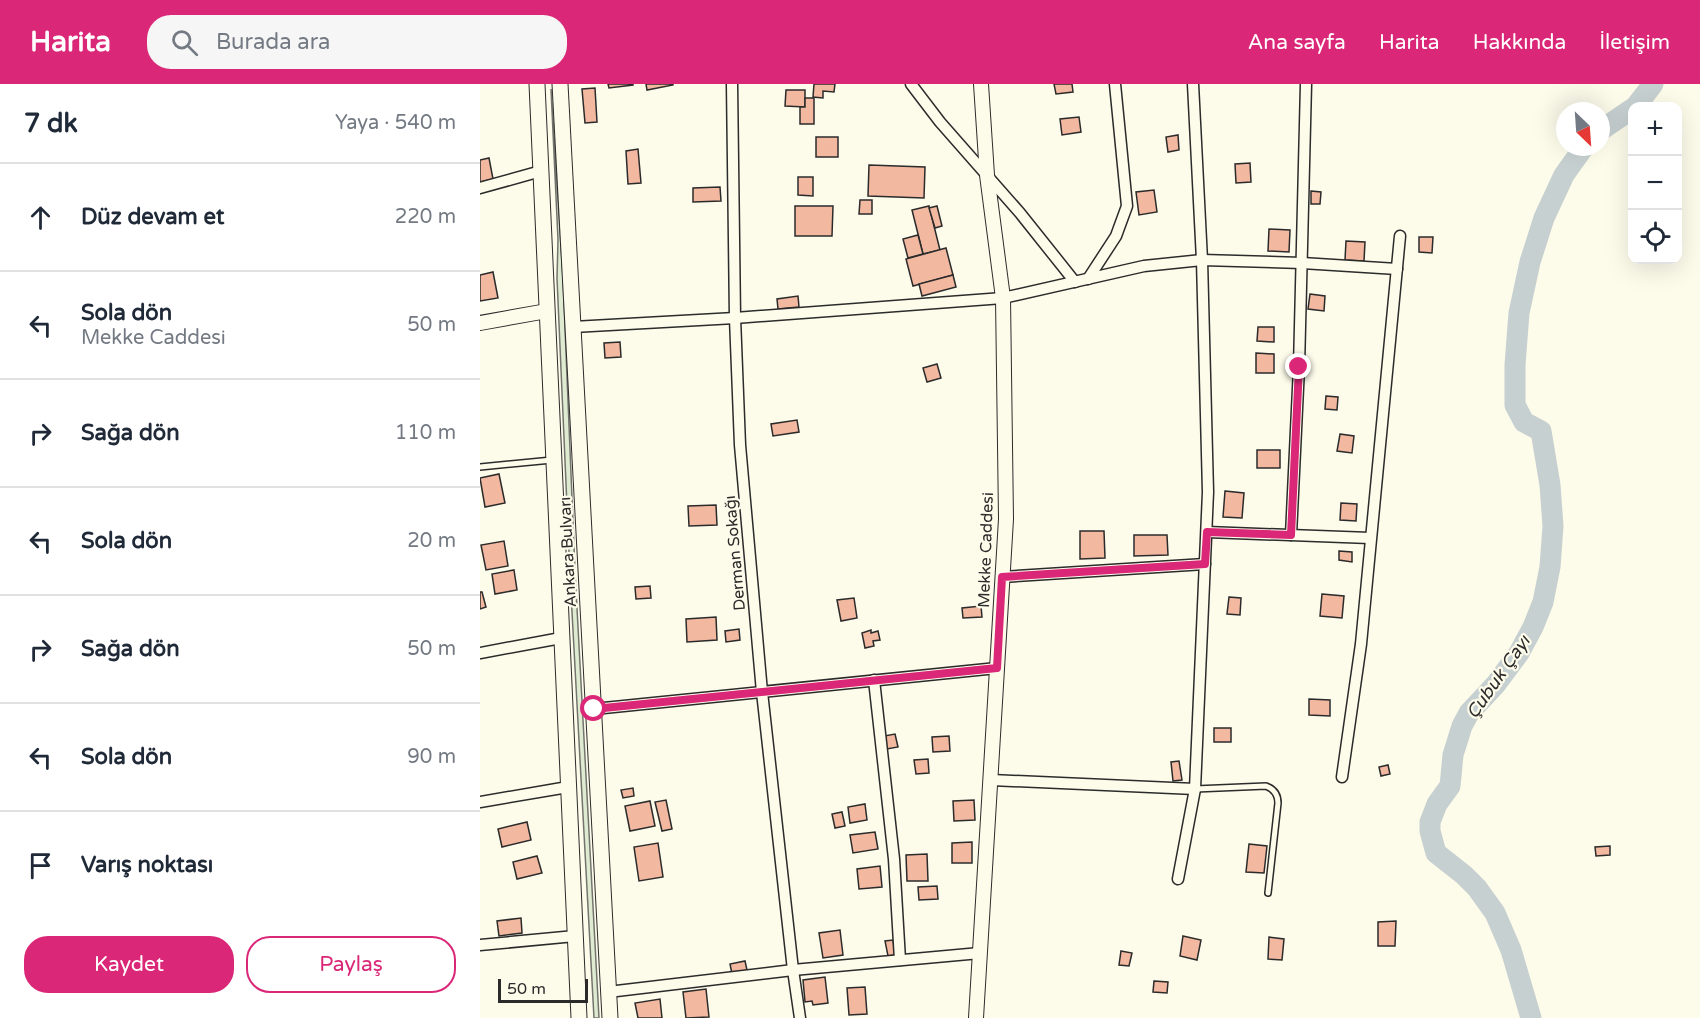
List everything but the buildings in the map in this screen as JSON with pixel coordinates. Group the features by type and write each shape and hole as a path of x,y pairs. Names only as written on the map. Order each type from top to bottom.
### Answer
{"main road":[{"name":"Ankara Bulvarı","path":"537,84 579,1018"},
{"name":"Ankara Bulvarı","path":"560,84 610,1018"}],"street":[{"name":"Derman Sokağı","path":"732,84 735,318 740,445 762,692 800,1018"},
{"path":"911,84 940,122 1020,213 1075,282"},
{"name":"Mekke Caddesi","path":"976,1018 1006,519 1003,298 987,175 981,84"},
{"path":"1088,279 1116,236 1127,206 1115,84"},
{"path":"1178,879 1195,789 1208,492 1202,260 1193,84"},
{"path":"1291,535 1302,263 1306,84"},
{"path":"480,188 541,171"},
{"path":"1342,777 1361,644 1400,236"},
{"path":"573,327 735,318 1003,298 1144,266 1202,260 1397,269"},
{"path":"480,323 547,311"},
{"path":"1207,532 1370,538"},
{"path":"1002,577 1205,564"},
{"path":"480,652 561,638"},
{"path":"594,709 997,668"},
{"path":"874,680 894,859 900,960"},
{"path":"991,780 1195,789"},
{"path":"480,802 568,787"},
{"path":"480,945 575,936"},
{"path":"608,992 793,970 980,953"}],"lane":[{"path":"480,467 554,460"},
{"path":"1195,789 1266,786 1277,794 1278,803 1268,893"}],"green space":[{"path":"551,89 563,279 575,571 599,1018 594,1018 570,575"}],"waterway":[{"name":"Çubuk Çayı","path":"1639,102 1653,84"},
{"name":"Çubuk Çayı","path":"1610,124 1628,112"},
{"name":"Çubuk Çayı","path":"1531,1018 1511,950 1495,913 1477,888 1436,853 1430,822 1437,804 1450,786 1453,755 1462,726 1469,713 1496,684 1519,653 1543,602 1550,567 1553,526 1550,485 1541,431 1524,422 1515,405 1519,313 1530,262 1544,218 1564,175 1578,156"}],"route":[{"path":"594,709 997,668 1002,577 1205,564 1207,532 1291,535 1299,367"}]}
